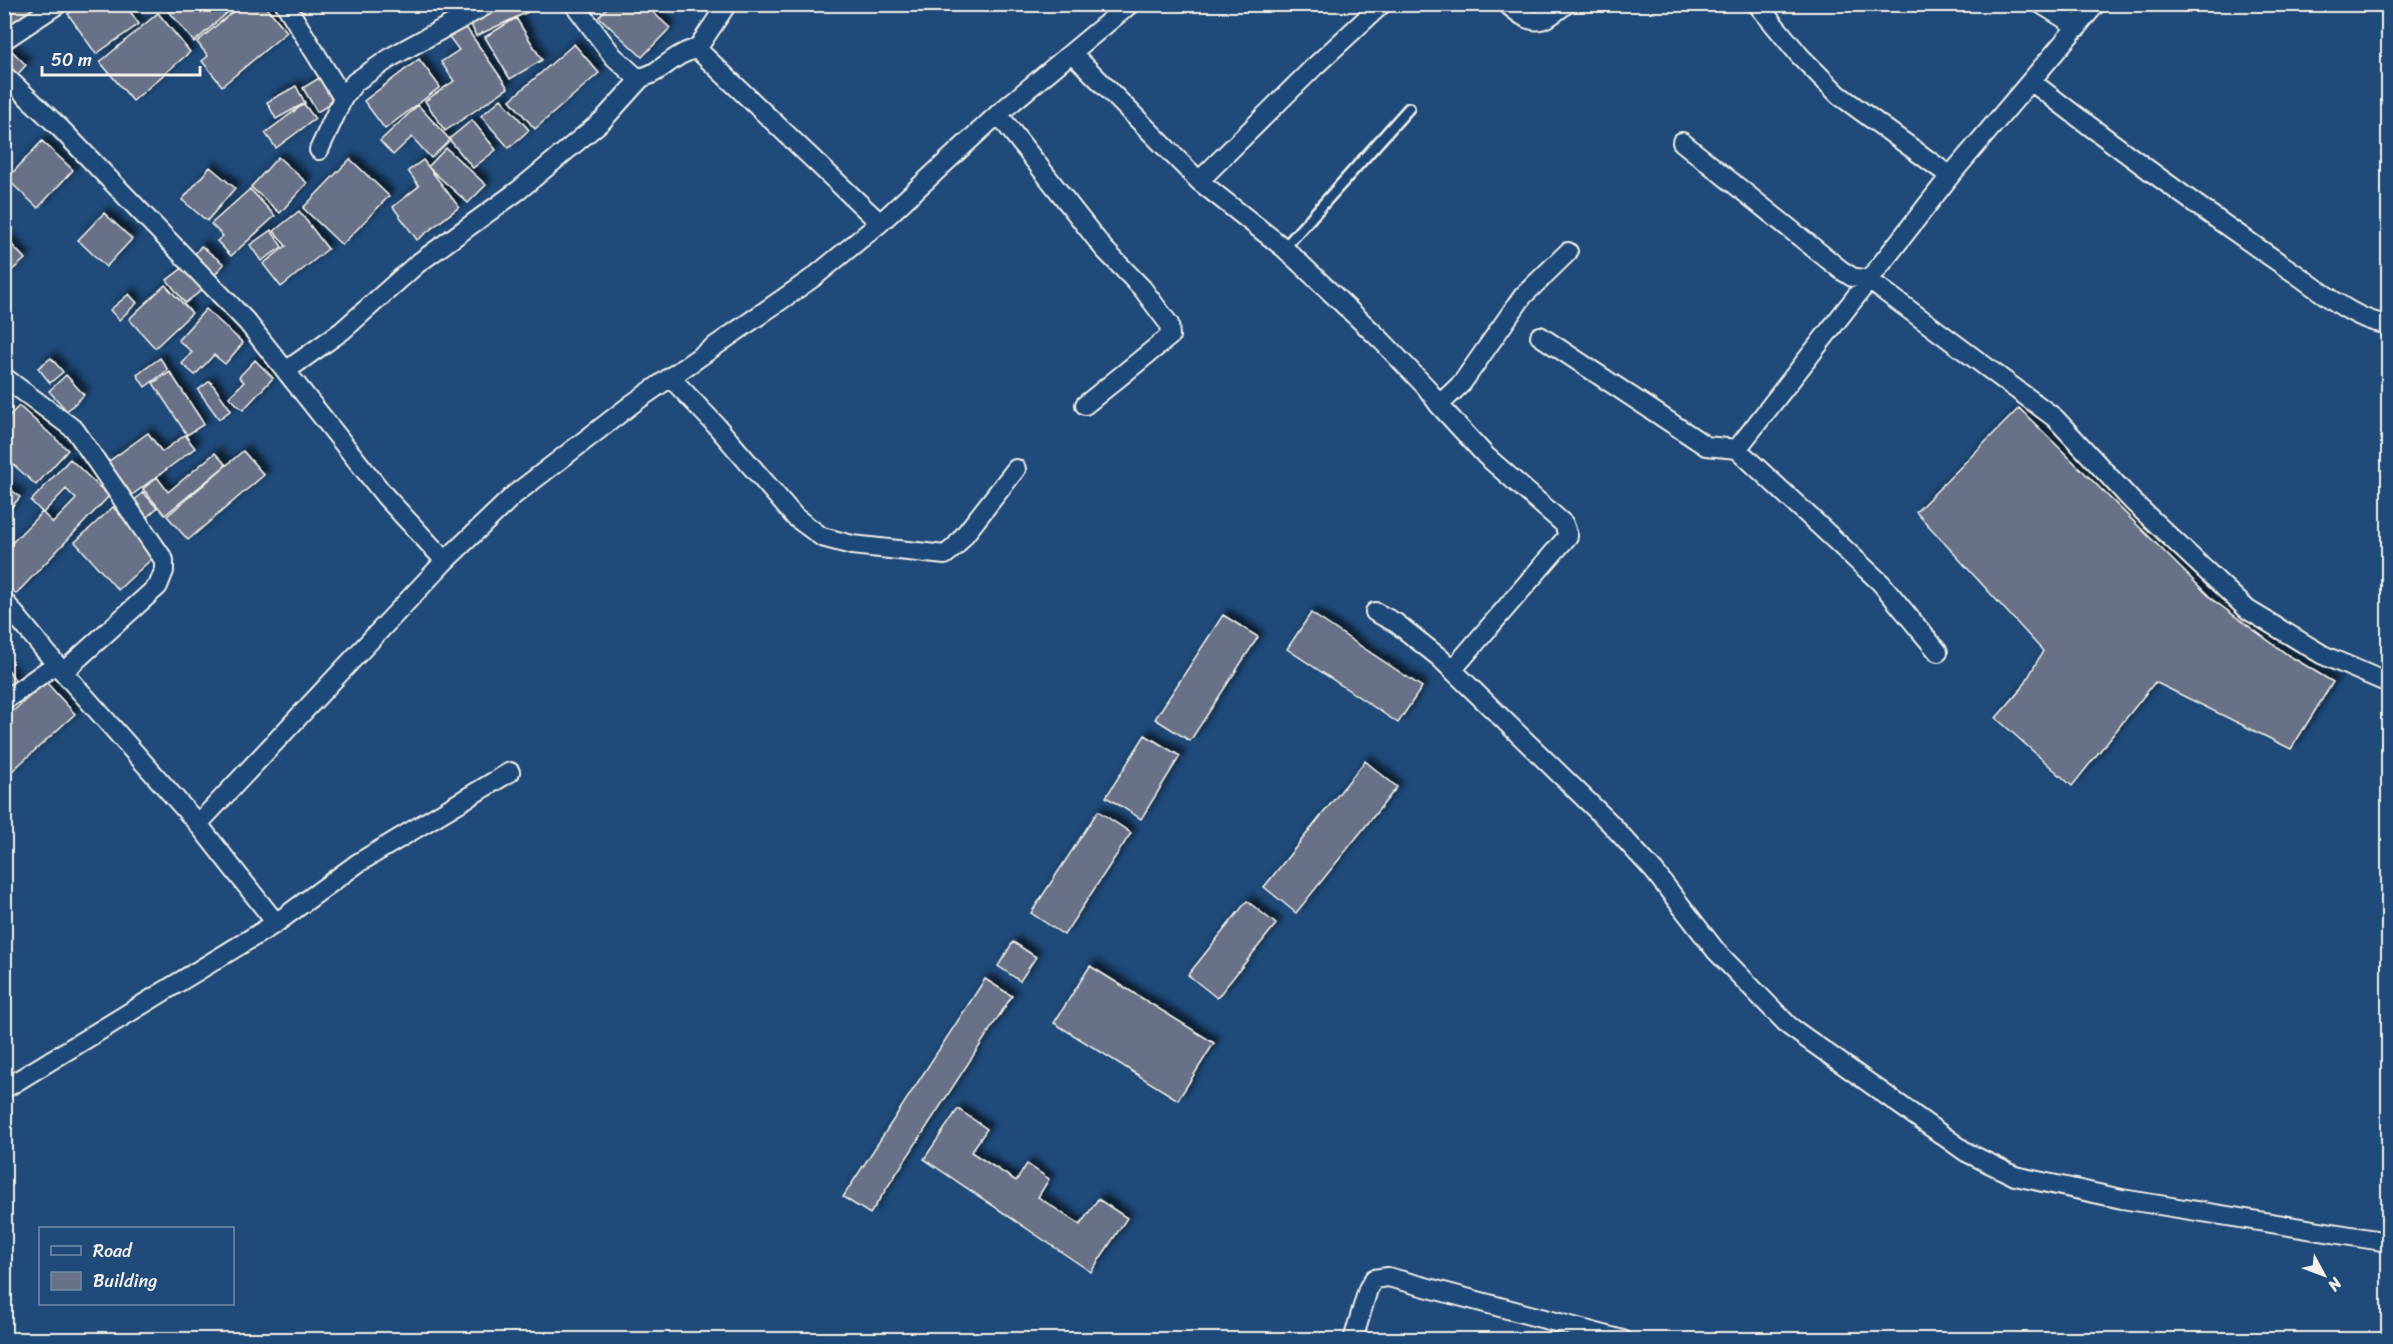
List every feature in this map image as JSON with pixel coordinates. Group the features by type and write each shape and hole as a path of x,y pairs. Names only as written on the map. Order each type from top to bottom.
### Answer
{"street":[{"path":"4,40 58,4"},
{"path":"285,4 343,98"},
{"path":"319,150 343,98 355,82 393,56 488,4"},
{"path":"574,4 613,56 632,75 641,78 649,77 686,50 698,49 880,223"},
{"path":"698,49 727,4"},
{"path":"198,824 446,561 514,495 632,404 814,278 880,223 998,114 1130,4"},
{"path":"1199,181 1314,67 1382,4"},
{"path":"1506,4 1527,21 1546,21 1566,4"},
{"path":"1757,4 1800,56 1839,95 1950,176"},
{"path":"2041,4 2078,27"},
{"path":"1737,449 1950,176 2096,4"},
{"path":"1072,54 1199,181 1284,248 1382,341 1486,456 1564,525 1568,536 1452,669"},
{"path":"4,75 60,128 231,305 287,370 385,496 446,561"},
{"path":"287,370 342,331 417,264 519,190 603,120 641,78"},
{"path":"2032,82 2248,241 2349,309 2380,324 2388,324"},
{"path":"998,114 1104,249 1142,288 1169,324 1170,336 1085,405"},
{"path":"1682,142 1841,270 1852,277 1869,280 2055,418 2132,501 2248,610 2323,655 2388,683"},
{"path":"1439,405 1462,383 1523,296 1568,252"},
{"path":"1540,336 1707,446 1737,449 1881,583 1938,652"},
{"path":"4,377 75,430 164,560 164,571 158,586 60,668 4,701"},
{"path":"670,377 714,422 795,517 822,537 832,540 887,550 945,555 955,547 1016,469"},
{"path":"4,601 198,824 276,923"},
{"path":"1375,612 1396,623 1452,669 1609,822 1654,871 1716,951 1789,1026 1966,1152 2015,1176 2122,1200 2388,1242"},
{"path":"4,1089 276,923 358,863 510,772"},
{"path":"1353,1340 1368,1289 1374,1279 1388,1277 1623,1340"}],"lane":[{"path":"1284,248 1409,108"}],"building":[{"path":"4,4 34,4 37,9 4,28"},
{"path":"82,4 125,4 139,24 96,54 68,14"},
{"path":"175,4 237,4 194,42 168,10"},
{"path":"242,4 264,4 287,32 222,86 202,61 208,56 197,42"},
{"path":"500,4 532,4 534,9 476,36 469,19"},
{"path":"610,4 644,4 670,28 642,57 599,17"},
{"path":"158,13 190,52 133,101 100,62"},
{"path":"516,18 542,60 510,79 485,37"},
{"path":"463,23 508,88 445,131 425,101 454,81 441,62 459,50 447,34"},
{"path":"574,44 599,73 535,129 510,100"},
{"path":"11,50 26,65 17,75 4,63 4,57"},
{"path":"419,59 440,87 385,129 364,101"},
{"path":"324,75 339,99 317,112 303,88"},
{"path":"296,86 305,103 276,119 267,102"},
{"path":"501,99 529,130 509,148 481,116"},
{"path":"304,104 315,119 276,148 265,133"},
{"path":"418,105 450,140 431,158 412,137 393,155 380,141"},
{"path":"472,120 496,150 473,168 449,139"},
{"path":"42,141 73,170 38,208 7,179"},
{"path":"446,148 486,185 468,203 428,167"},
{"path":"278,157 307,183 280,213 251,187"},
{"path":"350,159 389,196 342,245 303,208"},
{"path":"423,160 459,207 417,240 393,207 419,186 408,171"},
{"path":"210,167 235,188 207,221 182,200"},
{"path":"250,189 275,216 231,256 217,241 223,236 211,224"},
{"path":"299,211 328,249 281,287 263,264 286,246 274,231"},
{"path":"104,213 132,239 106,267 78,240"},
{"path":"271,230 282,247 261,261 250,245"},
{"path":"4,236 25,259 4,277"},
{"path":"201,246 224,264 214,276 192,258"},
{"path":"188,264 206,287 185,303 167,280"},
{"path":"165,285 192,313 155,348 129,319"},
{"path":"129,294 137,303 119,320 110,310"},
{"path":"206,309 243,343 225,364 214,355 195,375 182,364 192,352 178,340"},
{"path":"51,358 63,372 50,383 38,368"},
{"path":"160,358 168,370 145,387 137,375"},
{"path":"255,360 273,378 243,410 229,397 244,382 239,377"},
{"path":"170,372 204,424 187,435 153,383"},
{"path":"66,375 84,395 67,411 49,391"},
{"path":"210,381 231,410 219,419 198,390"},
{"path":"19,406 68,450 36,485 4,456 4,421"},
{"path":"2019,408 2213,600 2288,655 2333,682 2291,749 2155,682 2072,786 1996,718 2022,688 2043,651 1916,512"},
{"path":"148,433 162,452 185,435 195,448 132,495 108,462"},
{"path":"243,451 264,475 188,540 167,516"},
{"path":"215,453 226,465 165,515 143,489 157,477 168,492"},
{"path":"70,459 109,496 16,594 4,583 4,569 7,566 4,563 4,551 42,512 31,501","holes":["66,489 76,499 53,523 43,513"]},
{"path":"4,484 20,497 4,516"},
{"path":"143,492 157,508 147,517 133,502"},
{"path":"113,507 156,555 118,590 75,542"},
{"path":"1311,613 1422,687 1398,723 1287,649"},
{"path":"1223,615 1258,637 1190,741 1155,719"},
{"path":"4,664 16,681 4,689"},
{"path":"46,682 75,714 11,772 4,765 4,719"},
{"path":"1145,735 1180,756 1141,819 1106,797"},
{"path":"1365,761 1397,787 1296,913 1264,887"},
{"path":"1098,811 1131,833 1064,935 1031,913"},
{"path":"1247,901 1276,924 1217,998 1188,975"},
{"path":"1013,942 1036,957 1020,981 998,966"},
{"path":"1090,966 1214,1043 1178,1100 1054,1023"},
{"path":"985,979 1012,996 870,1214 843,1197"},
{"path":"958,1109 987,1129 971,1152 1016,1181 1027,1164 1049,1179 1038,1197 1080,1225 1098,1199 1127,1218 1091,1272 924,1159"}]}
